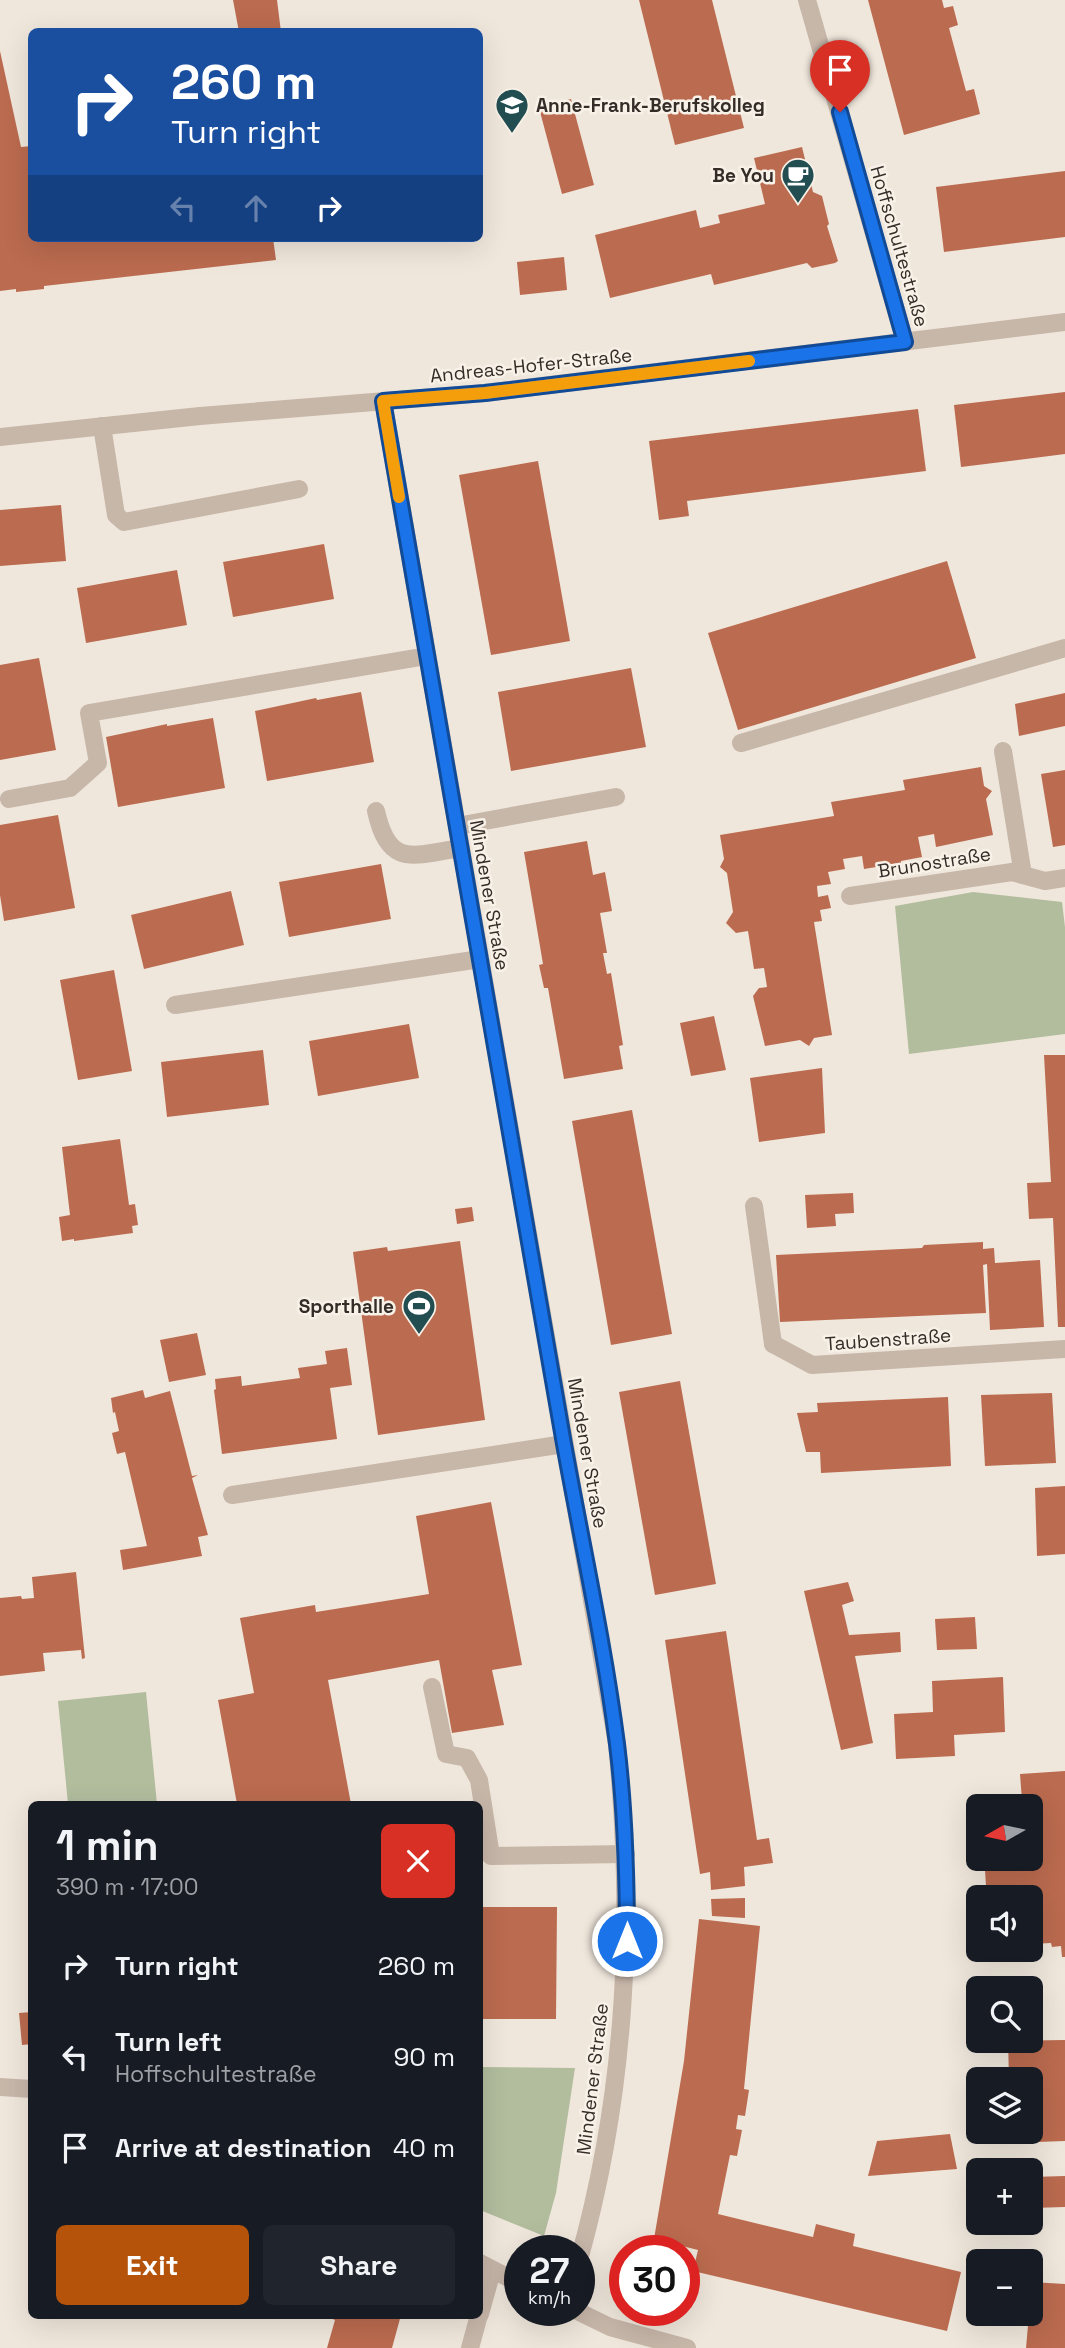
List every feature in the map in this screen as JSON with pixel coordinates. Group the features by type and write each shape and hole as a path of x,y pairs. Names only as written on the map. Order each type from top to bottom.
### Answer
{"street":[{"name":"Hoffschultestraße","path":"807,0 905,342"},
{"name":"Andreas-Hofer-Straße","path":"0,437 485,393 1065,322"},
{"name":"Mindener Straße","path":"383,401 617,1744 625,1854 627,1941 618,2063 605,2152 585,2235"},
{"path":"102,426 116,515 124,522 299,489"},
{"path":"741,743 1065,648"},
{"path":"9,799 70,788 98,763 89,713 427,656"},
{"path":"1003,751 1023,875"},
{"path":"457,826 616,797"},
{"path":"376,811 388,845 398,853 409,856 461,848"},
{"name":"Brunostraße","path":"850,896 1012,872 1045,881 1065,878"},
{"path":"175,1005 480,959"},
{"name":"Taubenstraße","path":"754,1206 773,1344 813,1365 1065,1349"},
{"path":"232,1495 564,1444"},
{"path":"432,1687 446,1754 467,1758 479,1780 482,1801"},
{"path":"483,1805 491,1856 625,1854"},
{"path":"0,2087 28,2089"},
{"path":"483,2288 486,2267 504,2276"},
{"path":"470,2348 478,2319"},
{"path":"595,2320 610,2327 687,2348"}],"green space":[{"path":"973,892 1062,902 1065,927 1065,1034 909,1054 895,906"},
{"path":"146,1692 157,1801 68,1801 58,1701"},
{"path":"483,2067 575,2068 556,2193 544,2235 483,2211"}],"building":[{"path":"233,0 277,0 280,28 238,28"},
{"path":"639,0 712,0 744,128 675,145"},
{"path":"868,0 942,0 944,8 953,6 958,25 949,28 966,91 974,89 980,114 904,135"},
{"path":"0,51 21,147 28,146 28,242 274,242 276,260 44,286 44,289 0,291"},
{"path":"571,99 594,185 562,194 539,108"},
{"path":"802,147 813,192 822,196 829,224 827,226 838,261 812,268 807,263 714,285 711,274 610,298 595,235 696,210 700,228 720,223 718,215 765,204 754,158"},
{"path":"1065,171 1065,237 944,252 936,187"},
{"path":"564,257 567,290 520,295 517,262"},
{"path":"1065,392 1065,454 961,467 954,405"},
{"path":"918,409 926,471 687,501 689,516 659,520 649,441"},
{"path":"538,461 570,641 491,655 459,475"},
{"path":"61,505 66,561 0,566 0,510"},
{"path":"324,544 334,599 233,617 223,562"},
{"path":"947,561 976,658 738,730 708,633"},
{"path":"177,570 187,625 86,643 77,588"},
{"path":"39,658 56,750 0,760 0,665"},
{"path":"631,668 646,747 511,771 498,692"},
{"path":"361,692 374,762 267,781 255,711"},
{"path":"1065,693 1065,726 1019,736 1015,704"},
{"path":"213,718 225,788 118,807 106,737 167,724"},
{"path":"981,767 984,786 992,791 986,799 993,835 936,847 934,834 918,837 922,857 864,869 862,856 843,859 845,869 828,872 831,884 817,886 818,897 828,895 831,908 820,910 822,921 814,922 832,1035 814,1038 809,1046 800,1040 765,1046 753,996 759,988 767,987 764,968 754,969 748,931 736,933 726,923 733,912 727,873 720,867 724,859 720,835 834,816 831,802 905,790 903,780"},
{"path":"1065,770 1065,845 1053,847 1041,774"},
{"path":"58,815 75,908 4,921 0,895 0,825"},
{"path":"587,841 593,875 605,872 612,911 600,913 607,953 603,953 607,974 611,973 623,1045 619,1046 623,1069 564,1079 548,988 544,988 539,965 543,964 524,852"},
{"path":"381,864 391,919 289,937 279,882"},
{"path":"231,891 244,945 144,969 131,915"},
{"path":"114,970 132,1071 78,1080 60,980"},
{"path":"714,1016 726,1070 691,1076 680,1023"},
{"path":"409,1024 419,1078 318,1096 309,1041"},
{"path":"263,1050 269,1105 167,1117 161,1062"},
{"path":"1044,1055 1065,1055 1065,1327 1058,1327 1053,1218 1029,1219 1027,1183 1051,1182"},
{"path":"822,1068 825,1133 759,1142 750,1078"},
{"path":"632,1110 672,1334 611,1345 572,1121"},
{"path":"120,1139 129,1205 135,1204 138,1225 132,1226 133,1233 62,1241 59,1217 70,1215 62,1147"},
{"path":"853,1193 854,1213 835,1214 836,1226 807,1228 805,1195"},
{"path":"472,1207 474,1221 457,1224 455,1209"},
{"name":"Sporthalle","path":"460,1241 485,1420 378,1435 353,1252 387,1247 388,1251"},
{"path":"983,1242 983,1249 994,1248 995,1263 1040,1260 1044,1327 990,1330 987,1264 983,1265 986,1313 780,1322 776,1255 922,1248 924,1245"},
{"path":"197,1333 206,1375 169,1382 160,1340"},
{"path":"347,1348 352,1385 330,1388 337,1439 222,1454 215,1379 241,1376 242,1386 300,1378 298,1368 327,1364 325,1351"},
{"path":"680,1381 716,1584 655,1595 619,1392"},
{"path":"143,1390 145,1398 170,1391 192,1476 198,1475 192,1478 208,1535 198,1537 202,1556 123,1570 120,1550 147,1546 125,1452 117,1454 116,1450 112,1433 119,1431 111,1398"},
{"path":"1052,1393 1056,1463 985,1466 981,1395"},
{"path":"948,1397 951,1466 821,1473 820,1452 806,1452 797,1413 818,1412 817,1403"},
{"path":"1065,1486 1065,1554 1037,1556 1035,1488"},
{"path":"491,1502 522,1665 492,1670 504,1725 452,1733 439,1660 328,1680 350,1801 236,1801 218,1700 254,1693 240,1618 315,1605 316,1612 429,1594 416,1516"},
{"path":"76,1572 85,1658 82,1659 81,1650 43,1653 45,1671 0,1676 0,1598 34,1598 32,1577"},
{"path":"848,1582 854,1601 842,1605 849,1635 900,1632 901,1652 855,1656 873,1743 841,1750 804,1591"},
{"path":"975,1617 977,1649 937,1650 935,1619"},
{"path":"726,1631 757,1840 769,1838 773,1863 744,1867 745,1886 711,1890 710,1872 700,1874 665,1640"},
{"path":"1003,1677 1005,1732 954,1735 955,1756 896,1759 894,1714 933,1712 932,1681"},
{"path":"1065,1771 1065,1957 1062,1957 1061,1946 1052,1947 1051,1943 1043,1943 1043,1885 986,1885 985,1871 1043,1871 1043,1794 1022,1794 1020,1774"},
{"path":"745,1898 745,1918 712,1916 711,1899"},
{"path":"483,1907 557,1907 556,2019 483,2019"},
{"path":"699,1919 760,1926 744,2089 749,2090 745,2116 738,2115 736,2129 742,2130 737,2156 730,2155 718,2214 813,2237 816,2224 855,2234 853,2246 961,2272 947,2331 700,2273 700,2235 655,2235 684,2061"},
{"path":"28,2012 28,2044 22,2045 19,2013"},
{"path":"1043,2040 1065,2040 1065,2141 1043,2142 1043,2067 1009,2067 1008,2053 1043,2053"},
{"path":"950,2134 957,2169 868,2176 877,2141"},
{"path":"1065,2176 1065,2207 1043,2208 1043,2177"},
{"path":"1043,2283 1065,2284 1065,2348 1026,2348 1028,2326 1043,2326"},
{"path":"332,2319 400,2319 392,2348 327,2348 335,2320"}],"slow traffic":[{"path":"399,497 383,401 485,393 749,361"}],"place":[{"name":"Anne-Frank-Berufskolleg","path":"512,135"},
{"name":"Be You","path":"798,205"},
{"name":"Sporthalle","path":"419,1336"}],"route":[{"path":"627,1941 623,1808 617,1744 383,401 485,393 905,342 840,112"}]}
